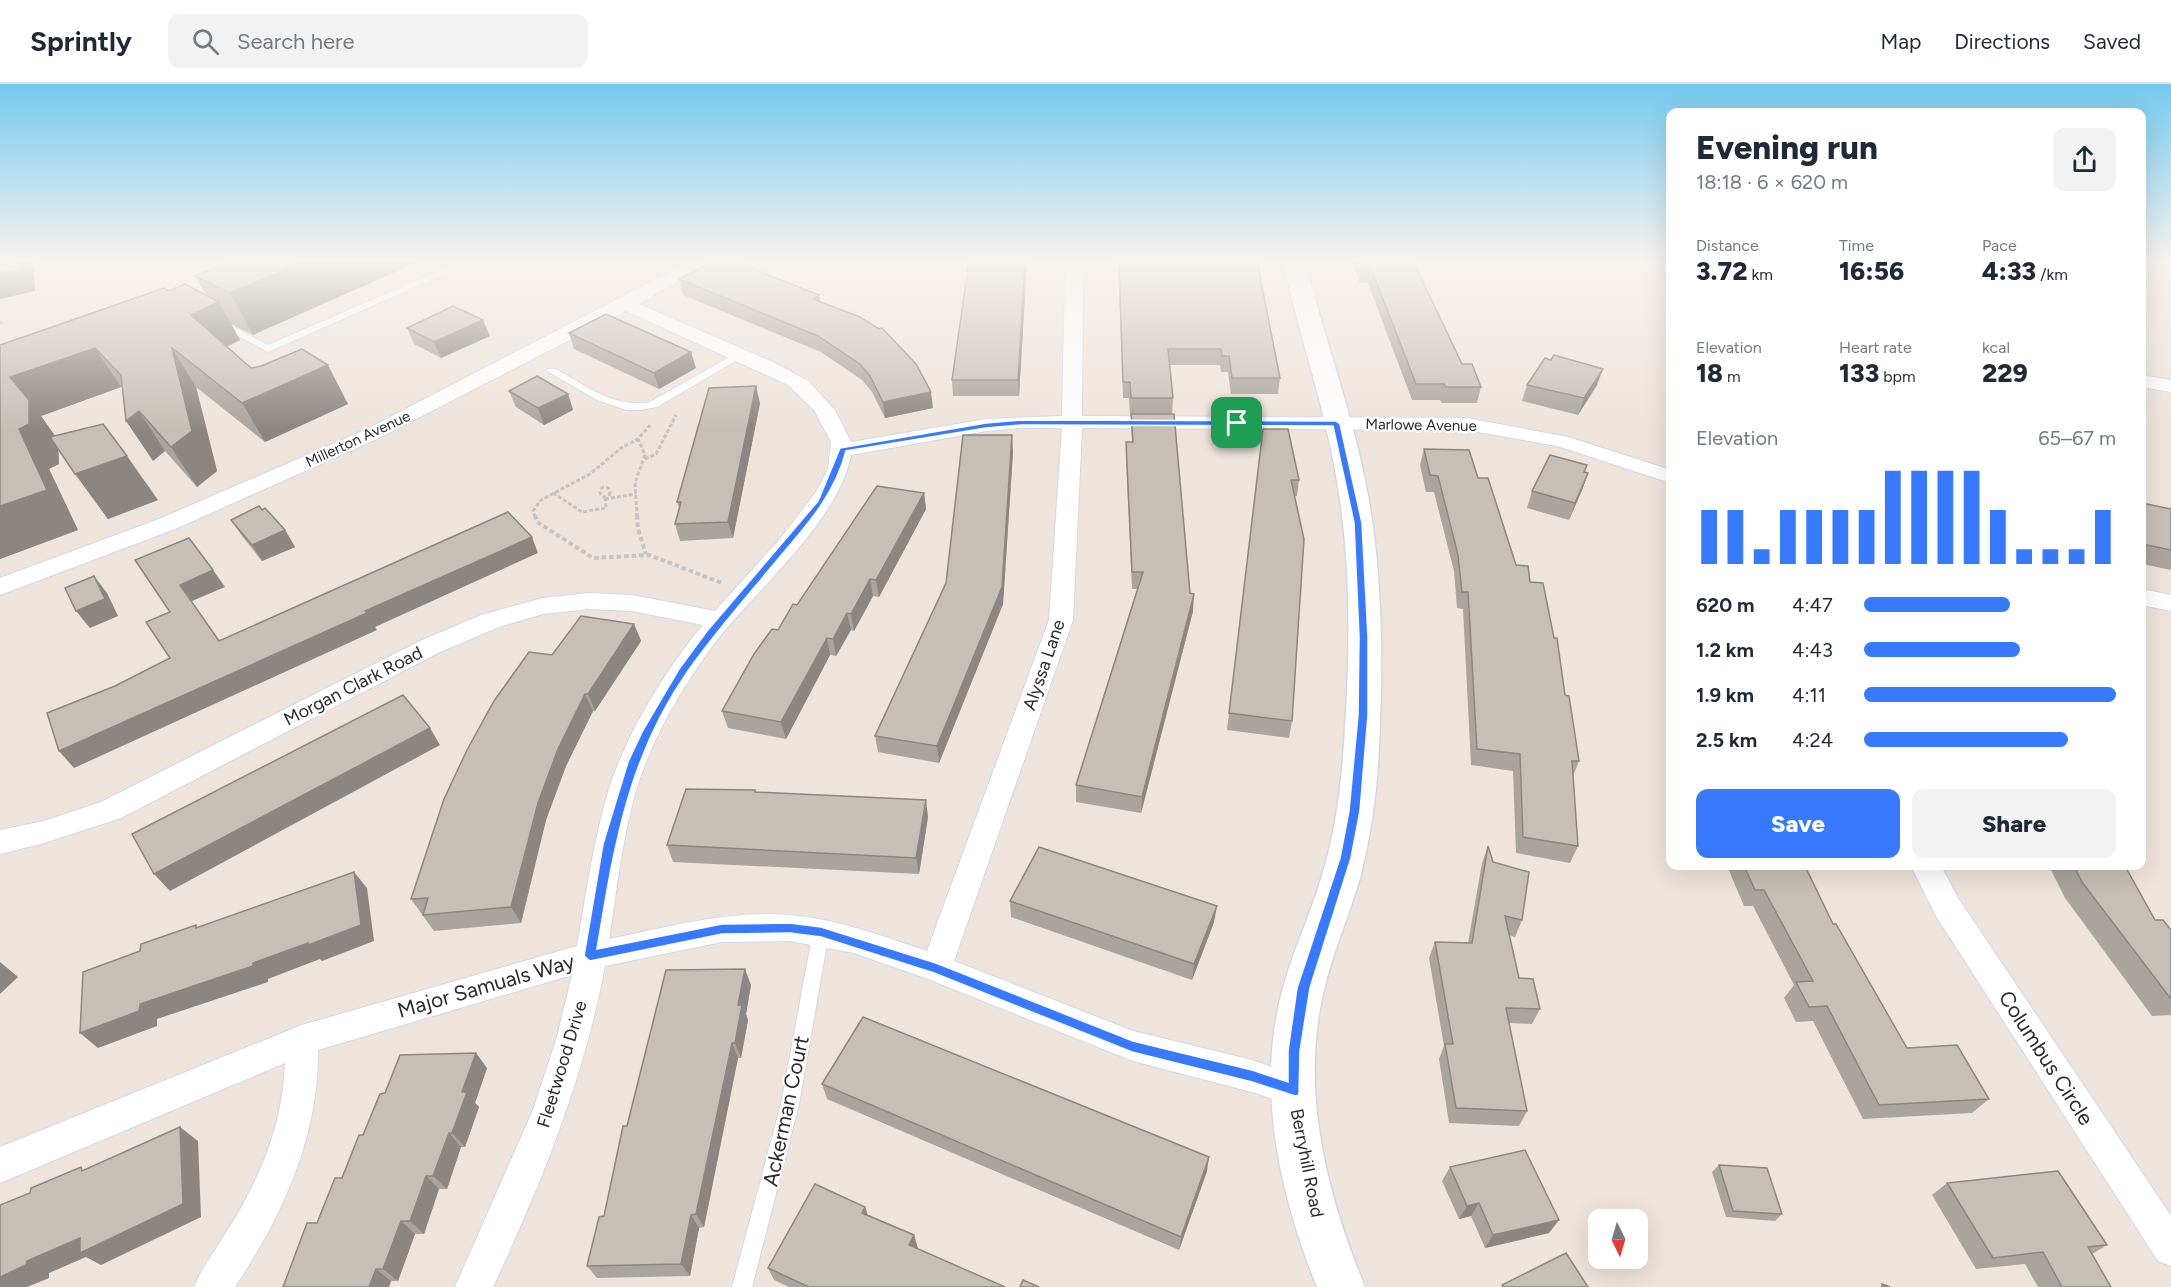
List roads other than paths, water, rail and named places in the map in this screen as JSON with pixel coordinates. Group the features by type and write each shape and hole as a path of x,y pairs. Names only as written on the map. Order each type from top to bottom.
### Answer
{"street":[{"name":"Millerton Avenue","path":"0,587 167,524 271,480 372,434 600,317"},
{"path":"656,317 740,354 794,381 818,401 831,421 842,450"},
{"name":"Alyssa Lane","path":"936,968 1061,620 1072,422 1073,317"},
{"name":"Berryhill Road","path":"1308,317 1358,523 1364,637 1363,715 1354,811 1346,858 1304,988 1294,1051 1295,1122 1310,1199 1341,1287"},
{"path":"2146,382 2171,386"},
{"name":"Marlowe Avenue","path":"842,450 986,425 1072,422 1336,424 1421,422 1514,430 1596,451 1666,475"},
{"name":"Fleetwood Drive","path":"474,1287 514,1203 558,1090 573,1043 609,844 633,762 648,730 682,671 721,620 822,502 838,466 842,450"},
{"path":"2146,598 2171,603"},
{"name":"Morgan Clark Road","path":"0,842 44,832 111,810 431,646 490,621 543,606 588,601 632,603 721,620"},
{"name":"Columbus Circle","path":"1928,870 1947,907 2171,1248"},
{"name":"Major Samuals Way","path":"0,1165 302,1040 590,956 722,929 790,928 821,932 936,968 1132,1046 1252,1076 1295,1090"},
{"path":"213,1287 233,1258 268,1194 289,1136 299,1102 302,1040"}],"lane":[{"path":"209,317 268,349 341,317"},
{"path":"552,371 621,406 637,409 653,405 740,354"},
{"name":"Ackerman Court","path":"742,1287 769,1194 797,1076 812,970 821,932"}]}
